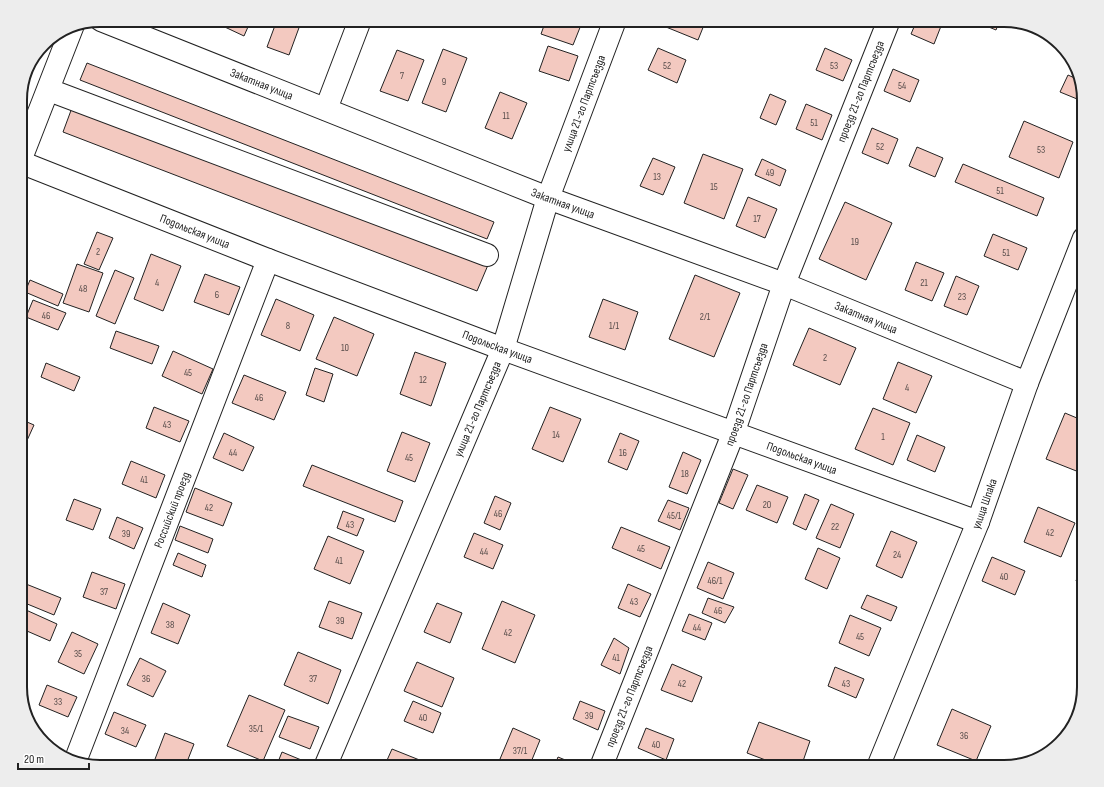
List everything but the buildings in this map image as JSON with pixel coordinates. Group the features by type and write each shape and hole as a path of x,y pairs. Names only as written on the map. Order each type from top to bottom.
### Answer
{"street":[{"name":"Закатная улица","path":"119,27 548,198 784,284 1027,383"},
{"path":"326,109 357,27"},
{"name":"улица 21-го Партсъезда","path":"328,760 503,349 548,198 612,27"},
{"name":"проезд 21-го Партсъезда","path":"604,760 733,434 784,284 886,27"},
{"path":"27,145 70,34"},
{"path":"49,90 487,255"},
{"name":"Подольская улица","path":"27,165 268,260 503,349 978,522"},
{"name":"улица Шпака","path":"881,760 978,522 1027,383 1077,256"},
{"name":"Российский проезд","path":"77,756 268,260"}]}
